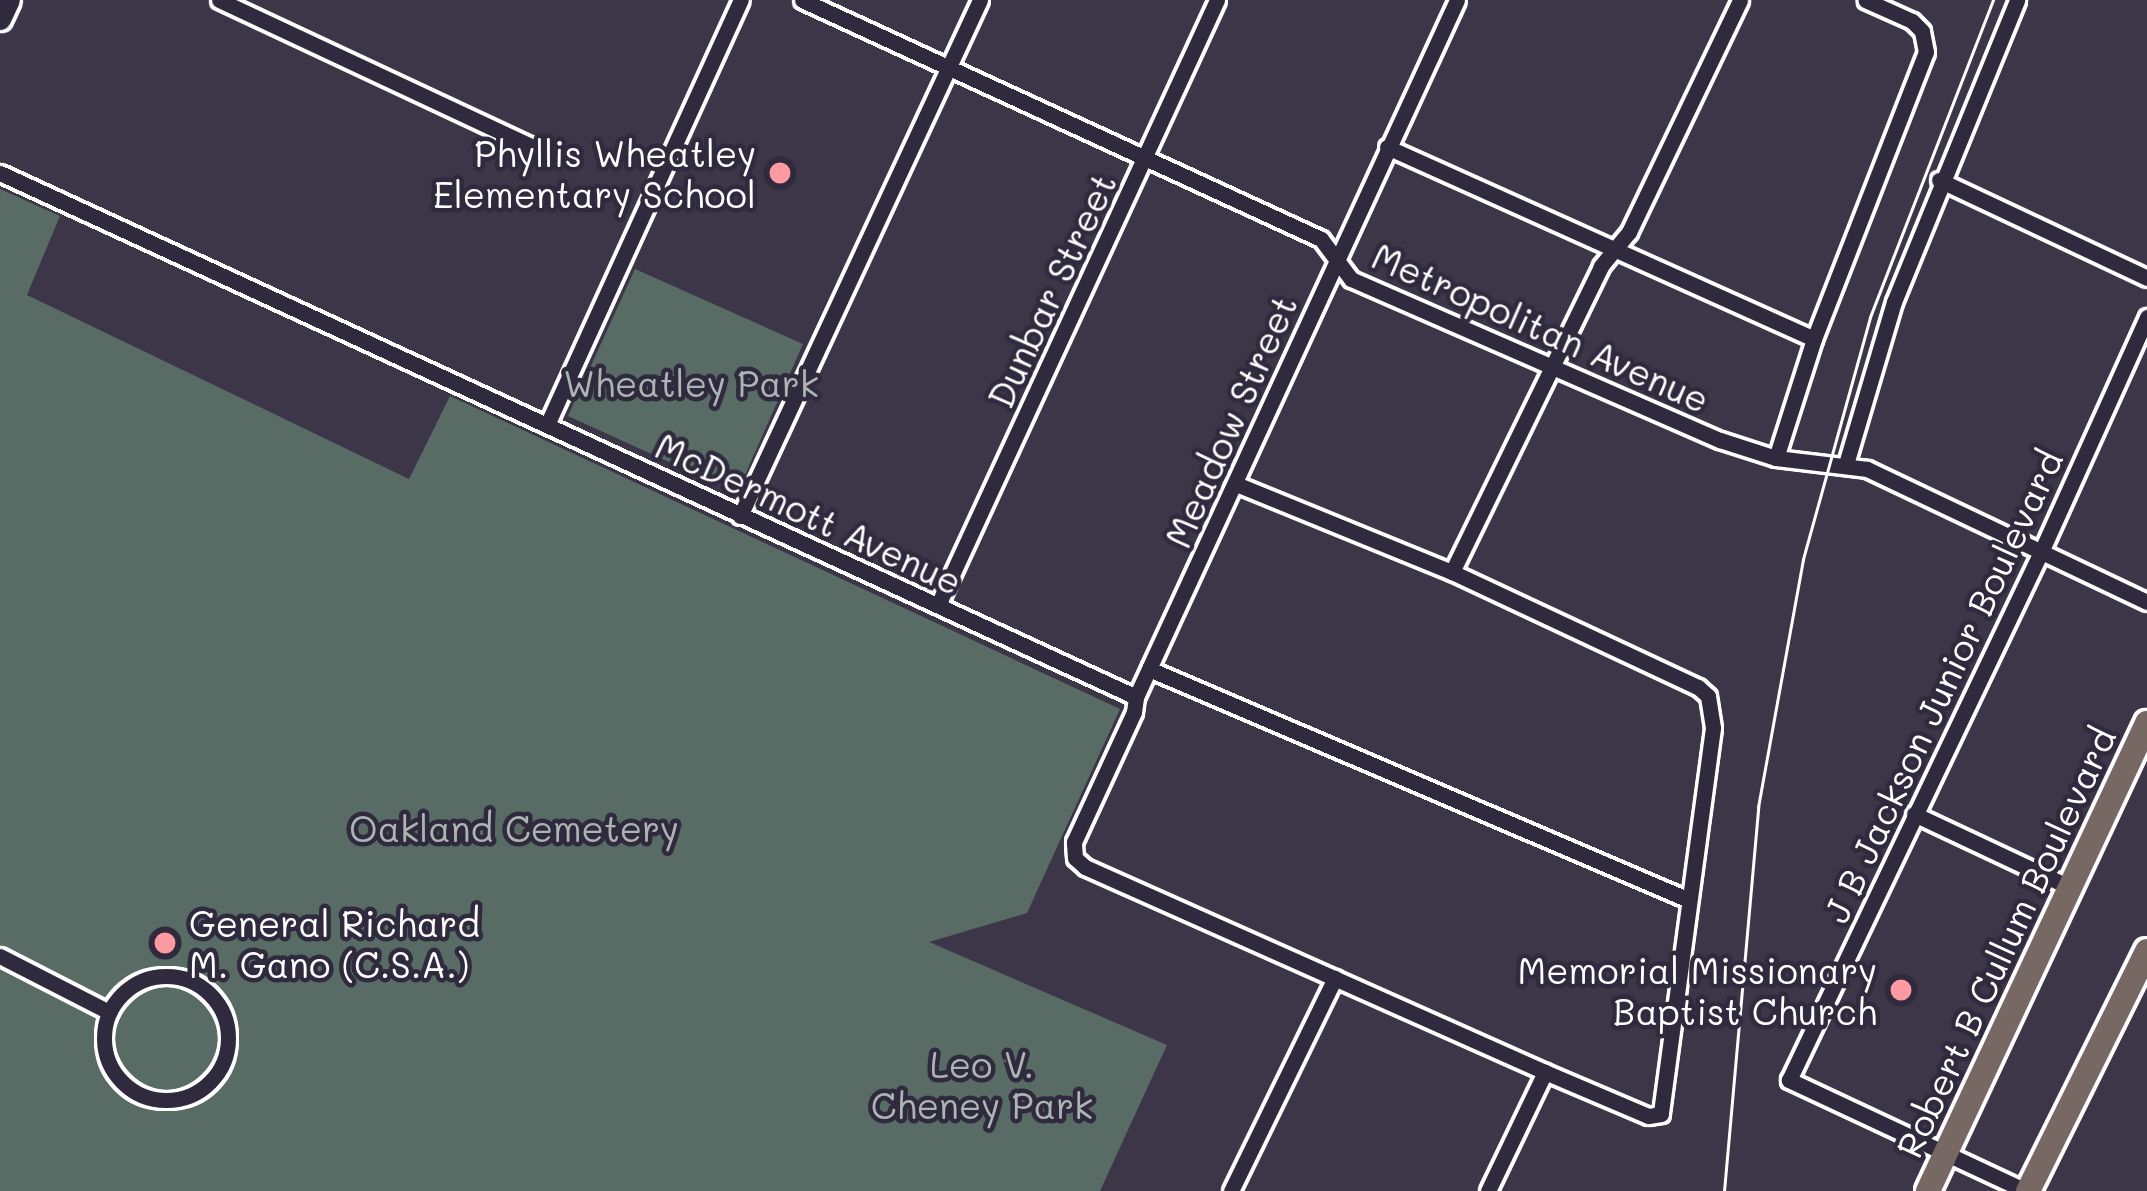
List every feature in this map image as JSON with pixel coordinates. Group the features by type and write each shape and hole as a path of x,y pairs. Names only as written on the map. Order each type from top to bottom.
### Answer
{"main road":[{"name":"Robert B Cullum Boulevard","path":"1928,1191 2147,723"},
{"path":"2027,1191 2147,951"}],"street":[{"path":"0,19 9,0"},
{"path":"219,0 548,154"},
{"path":"548,425 741,0"},
{"name":"Metropolitan Avenue","path":"802,0 1147,154 1321,238 1351,279 1720,440 1777,458 1846,464 2147,602"},
{"path":"740,516 980,0"},
{"name":"Dunbar Street","path":"938,605 1217,0"},
{"name":"Meadow Street","path":"1335,978 1085,867 1076,858 1074,842 1456,0"},
{"path":"1452,572 1550,367 1615,248 1629,232 1740,0"},
{"path":"1777,458 1814,339 1926,43 1912,21 1864,0"},
{"path":"1846,464 1889,317 1940,180 2017,0"},
{"path":"1387,147 1814,339"},
{"name":"McDermott Avenue","path":"0,173 1136,697"},
{"path":"1940,180 2147,278"},
{"name":"J B Jackson Junior Boulevard","path":"1946,1152 1789,1080 2042,552 2147,316"},
{"path":"1231,1191 1335,978 1648,1116 1661,1114 1713,728 1708,697 1698,687 1452,572 1235,484"},
{"path":"1149,669 1688,900"},
{"path":"1914,814 2067,886"},
{"path":"0,956 109,1012"},
{"path":"169,975 190,980 223,1011 229,1035 224,1063 199,1092 174,1100 135,1093 117,1078 105,1050 109,1012 140,981 169,975"},
{"path":"1488,1191 1545,1072"},
{"path":"1946,1152 2027,1191"}],"green space":[{"name":"Oakland Cemetery","path":"0,189 60,216 27,295 409,479 450,396 1120,709 1027,913 929,942 1167,1045 1100,1191 0,1191"},
{"name":"Wheatley Park","path":"635,269 803,344 737,493 568,416"}],"tram line":[{"path":"1724,1191 1758,807 1803,559 1870,317 1993,0"}],"place":[{"name":"Phyllis Wheatley Elementary School","path":"780,173"},
{"name":"General Richard M. Gano (C.S.A.)","path":"165,943"},
{"name":"Memorial Missionary Baptist Church","path":"1901,990"}],"park label":[{"name":"Leo V. Cheney Park","path":"982,1084"}]}
